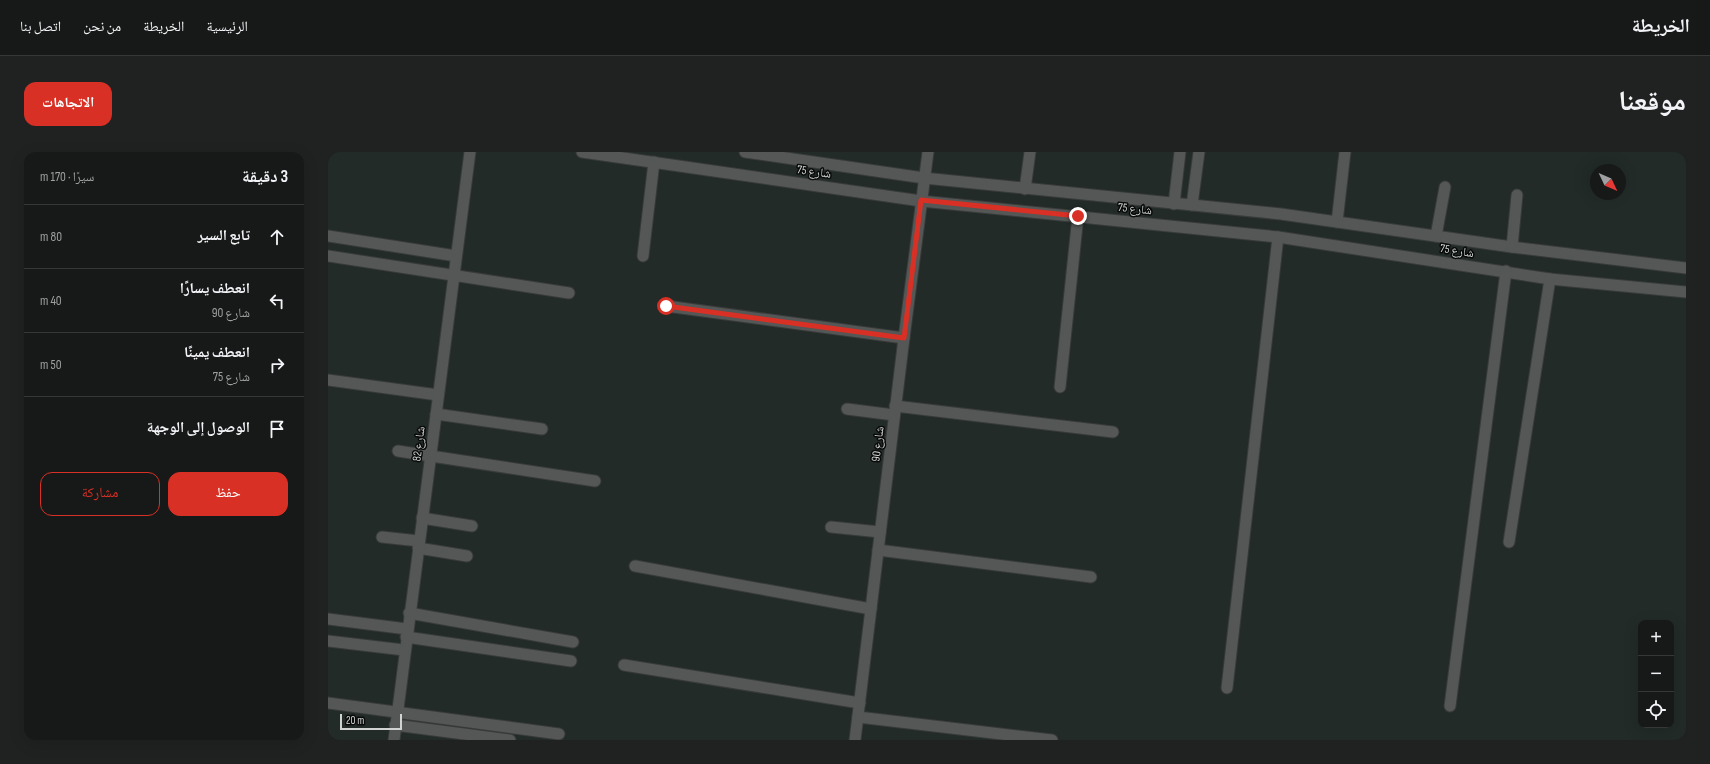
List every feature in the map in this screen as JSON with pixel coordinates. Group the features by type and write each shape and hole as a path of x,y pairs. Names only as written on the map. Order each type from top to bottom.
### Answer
{"lane":[{"name":"شارع 82","path":"394,740 404,650 470,152"},
{"name":"شارع 75","path":"582,152 921,200 1278,237 1550,279 1686,292"},
{"name":"شارع 75","path":"745,152 924,178 1281,214 1512,247 1686,268"},
{"name":"شارع 90","path":"855,740 928,152"},
{"path":"1025,188 1030,152"},
{"path":"1174,204 1180,152"},
{"path":"1192,206 1199,152"},
{"path":"1337,222 1345,152"},
{"path":"643,256 654,162"},
{"path":"1436,236 1445,187"},
{"path":"1512,247 1517,195"},
{"path":"1060,387 1078,216"},
{"path":"328,236 456,256"},
{"path":"1227,688 1278,237"},
{"path":"328,256 569,293"},
{"path":"1450,706 1506,271"},
{"path":"1509,542 1550,279"},
{"path":"666,306 904,338"},
{"path":"328,380 438,395"},
{"path":"847,409 895,410 1113,432"},
{"path":"436,414 542,429"},
{"path":"398,451 595,481"},
{"path":"422,518 472,526"},
{"path":"831,527 880,532"},
{"path":"382,537 467,556"},
{"path":"878,550 1091,577"},
{"path":"635,566 871,609"},
{"path":"409,613 573,642"},
{"path":"328,619 571,661"},
{"path":"328,641 404,650"},
{"path":"624,665 860,703"},
{"path":"328,703 559,734"},
{"path":"858,716 1052,740"},
{"path":"395,725 510,740"}],"shaded area":[{"path":"328,152 1686,152 1686,740 328,740"}],"route":[{"path":"666,306 904,338 921,200 1078,216"}]}
